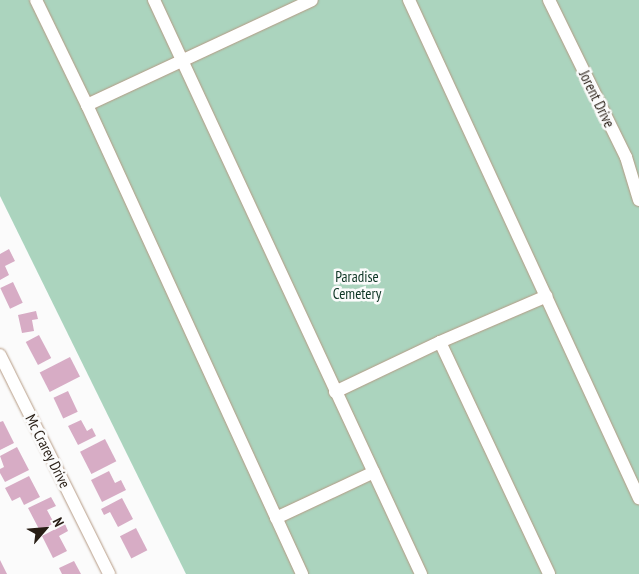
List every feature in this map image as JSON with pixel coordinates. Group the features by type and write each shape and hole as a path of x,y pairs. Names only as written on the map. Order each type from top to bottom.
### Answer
{"street":[{"path":"36,0 87,106 302,574"},
{"path":"154,0 421,574"},
{"path":"87,106 312,0"},
{"path":"409,0 639,498"},
{"name":"Jorent Drive","path":"549,0 626,157 639,200"},
{"path":"336,392 440,342 547,296"},
{"path":"440,342 549,574"},
{"name":"Mc Crarey Drive","path":"0,355 110,574"},
{"path":"276,518 374,472"}],"green space":[{"name":"Paradise Cemetery","path":"0,0 639,0 639,574 186,574 0,196"}],"building":[{"path":"9,249 15,261 5,266 9,275 0,280 0,254"},
{"path":"13,282 23,303 10,309 0,288"},
{"path":"36,311 38,319 32,320 34,331 22,333 18,315"},
{"path":"39,335 51,358 38,365 26,342"},
{"path":"70,357 80,377 50,392 40,372"},
{"path":"68,391 78,412 63,419 53,398"},
{"path":"81,420 87,431 92,428 96,436 78,445 68,426"},
{"path":"3,421 14,443 0,450 0,422"},
{"path":"105,439 116,461 91,474 80,452"},
{"path":"17,447 29,470 5,482 0,473 0,469 4,467 0,456"},
{"path":"109,471 115,483 121,480 126,490 102,502 91,480"},
{"path":"29,476 40,497 24,505 20,497 12,501 5,488"},
{"path":"51,497 56,506 47,510 54,523 40,531 28,508"},
{"path":"122,498 133,519 118,527 110,512 104,515 101,509"},
{"path":"65,524 68,531 59,536 67,551 53,558 42,536"},
{"path":"136,528 147,550 131,558 120,536"},
{"path":"0,560 7,574 0,574"},
{"path":"74,561 81,574 62,574 59,568"}]}
